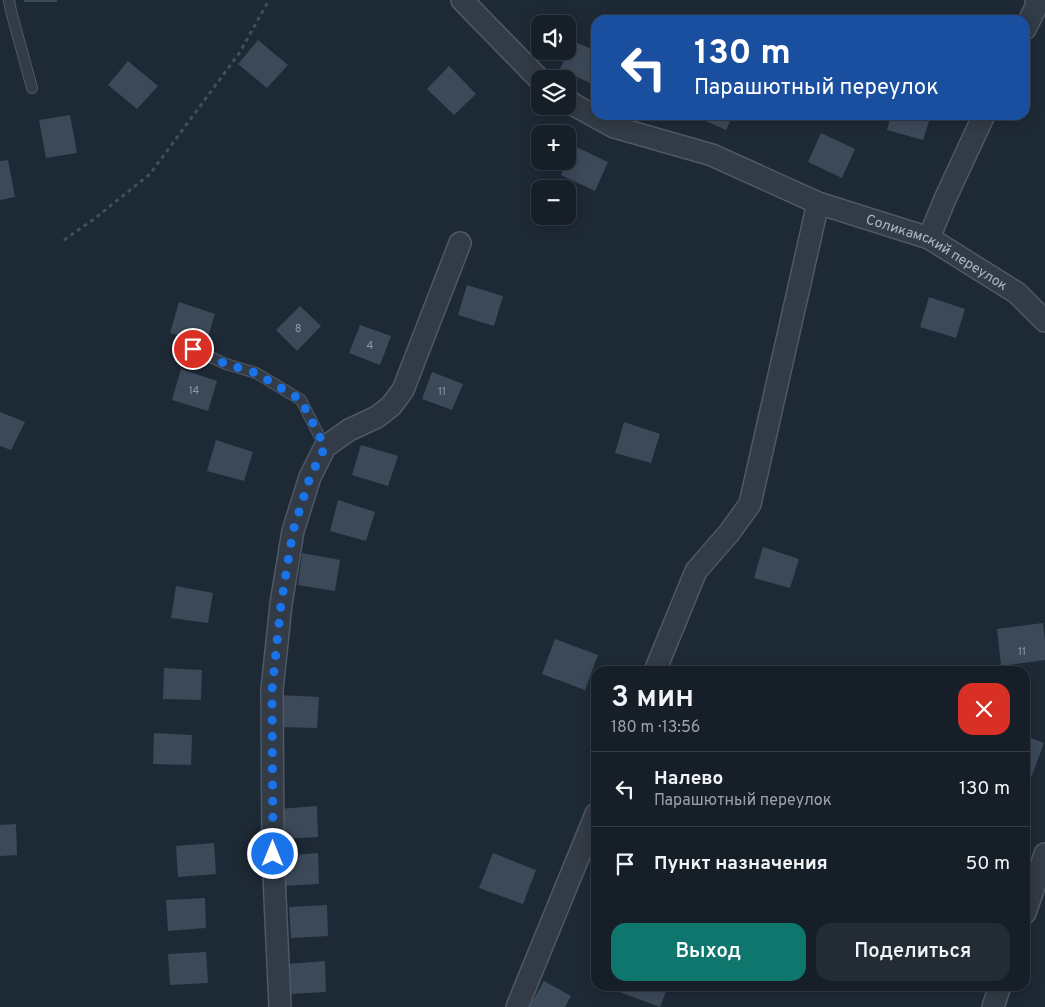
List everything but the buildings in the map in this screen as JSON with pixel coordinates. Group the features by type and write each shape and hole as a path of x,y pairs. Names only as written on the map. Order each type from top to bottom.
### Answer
{"street":[{"path":"462,0 531,71"},
{"path":"1030,18 1036,5 1036,0"},
{"name":"Соликамский переулок","path":"576,106 591,114"},
{"name":"Соликамский переулок","path":"601,120 614,127 712,155 818,203 929,238 1018,293 1045,321"},
{"path":"929,238 945,198 982,120"},
{"path":"657,666 696,571 750,504 818,203"},
{"path":"280,1007 273,854 272,690 281,604 293,531 310,477 325,447 349,430 377,417 390,406 403,390 460,243"},
{"path":"517,1007 591,826"},
{"path":"1030,898 1045,854"},
{"path":"993,1007 998,991"}],"lane":[{"path":"9,0 32,88"},
{"path":"193,349 226,364 256,373 301,400 325,447"}],"path":[{"path":"64,240 150,174 240,52 269,0"}],"route":[{"path":"193,349 226,364 256,373 301,400 325,447 310,477 293,531 281,604 272,690 273,854"}]}
